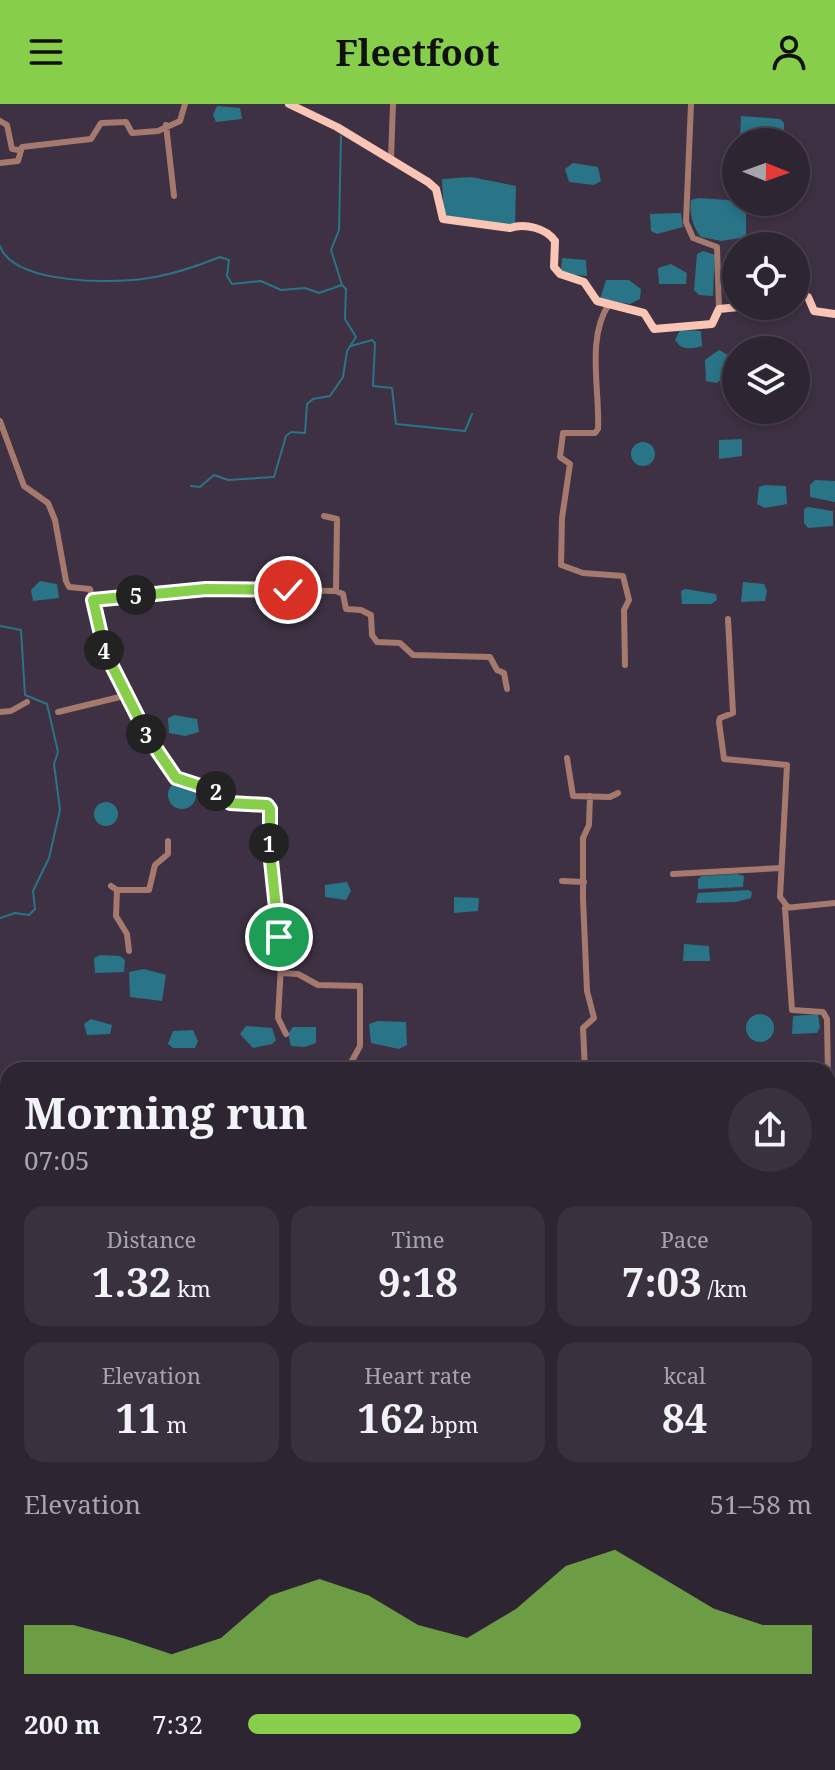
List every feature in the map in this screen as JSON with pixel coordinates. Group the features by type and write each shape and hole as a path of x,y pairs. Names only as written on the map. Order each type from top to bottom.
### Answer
{"main road":[{"path":"289,104 391,159 436,189 443,219 510,228 521,225 549,233 555,241 556,270 584,282 597,301 644,313 654,329 712,324 722,309"},
{"path":"810,302 814,311 835,314"}],"street":[{"path":"0,121 7,125 12,149 19,150 57,141 91,139 101,123 126,122 132,133 158,131 178,119 183,104"},
{"path":"391,159 393,104"},
{"path":"691,104 686,222 693,238 717,247 719,309"},
{"path":"165,127 174,196"},
{"path":"0,163 18,161 19,150"},
{"path":"609,304 600,324 596,380 598,429 595,433 563,433 560,457 570,464 562,518 561,565 583,573 623,576 629,600 624,610 625,665"},
{"path":"0,421 24,486 48,503 55,520 66,581 69,587 90,589 105,652 148,737 176,778 216,791 230,803 267,805 270,809 270,851 281,973 278,1018 286,1034"},
{"path":"324,516 337,519 336,591"},
{"path":"93,600 206,589 336,591 343,594 346,609 361,610 371,615 372,635 377,642 400,643 413,655 490,657 497,670 504,673 507,689"},
{"path":"728,619 733,713 720,718 722,750 728,761 787,765 788,803 782,810 780,897 787,906 792,1010 823,1012 827,1062"},
{"path":"58,712 128,695"},
{"path":"0,712 11,711 27,702"},
{"path":"567,758 572,794 618,793"},
{"path":"585,1062 583,1028 594,1018 587,991 583,838 589,825 590,796"},
{"path":"129,951 127,934 116,916 114,888 149,890 155,865 168,854 168,841"},
{"path":"673,874 781,868"},
{"path":"562,881 584,882"},
{"path":"787,906 835,903"},
{"path":"281,973 298,974 318,985 360,986 360,1046 351,1062"}],"water":[{"path":"217,106 240,108 242,119 216,122 213,115"},
{"path":"741,116 780,119 784,123 784,128 741,128"},
{"path":"573,163 598,167 601,181 594,185 569,182 565,169"},
{"path":"471,177 516,186 515,225 444,218 442,179"},
{"path":"691,200 722,200 722,216 746,216 746,232 722,232 721,241 701,237 694,225"},
{"path":"681,213 683,227 657,234 651,231 650,214"},
{"path":"703,251 715,255 713,296 699,295 694,290 697,254"},
{"path":"562,258 586,260 587,276 567,274 561,270"},
{"path":"671,264 687,273 686,284 659,284 658,268"},
{"path":"606,280 629,280 641,289 640,299 630,304 600,299"},
{"path":"680,330 701,331 702,346 681,346 675,340"},
{"path":"719,350 722,352 722,379 717,383 706,381 705,360"},
{"path":"742,439 742,456 719,459 719,440"},
{"path":"643,442 654,449 655,454 648,465 643,466 632,459 631,454 638,443"},
{"path":"815,480 835,481 835,502 810,497 810,485"},
{"path":"786,486 787,504 765,508 757,504 759,487"},
{"path":"804,509 833,511 833,526 808,528 804,523"},
{"path":"40,581 57,584 59,598 33,601 31,590"},
{"path":"743,582 764,584 767,591 765,601 741,602"},
{"path":"681,591 716,594 717,600 711,604 682,604"},
{"path":"174,715 197,719 199,732 185,736 169,733 168,718"},
{"path":"182,781 192,785 196,795 192,805 182,809 172,805 168,795 172,785"},
{"path":"106,802 115,805 118,814 115,823 106,826 97,823 94,814 97,805"},
{"path":"702,876 744,876 743,887 698,889 698,879"},
{"path":"347,882 351,891 346,900 325,897 325,885"},
{"path":"752,892 751,898 736,902 696,903 698,893"},
{"path":"454,897 479,898 478,911 454,913"},
{"path":"684,944 709,946 710,961 683,961"},
{"path":"100,955 120,956 125,960 124,972 95,973 94,958"},
{"path":"144,969 166,975 162,1001 130,997 129,972"},
{"path":"760,1014 770,1018 774,1028 770,1038 760,1042 750,1038 746,1028 750,1018"},
{"path":"818,1014 820,1027 817,1033 792,1034 793,1016"},
{"path":"91,1019 112,1025 110,1034 87,1035 84,1024"},
{"path":"378,1021 406,1022 407,1045 399,1049 371,1043 369,1024"},
{"path":"246,1026 272,1028 276,1040 272,1044 253,1048 240,1034"},
{"path":"293,1027 316,1027 316,1043 305,1047 291,1046 288,1034"},
{"path":"193,1030 198,1041 195,1048 173,1048 168,1044 173,1031"}],"waterway":[{"path":"341,136 339,230 331,250 342,285"},
{"path":"0,246 9,259 25,269 70,279 118,281 155,277 220,257 229,260 227,276 232,284 261,281 281,290 305,288 319,293 342,285 346,289 345,319 356,337 347,351 343,377 330,396 313,399 307,404 305,433 291,432 286,436 274,477 228,480 214,475 200,487 191,486"},
{"path":"351,346 372,340 375,343 373,386 392,388 396,424 465,431 472,414"},
{"path":"0,626 21,630 25,695 47,704 58,752 54,764 60,810 49,858 33,891 35,909 29,915 15,913 0,918"}],"route":[{"path":"279,937 270,851 269,806 230,803 216,791 176,778 148,737 105,652 93,600 206,589 288,590"}]}
